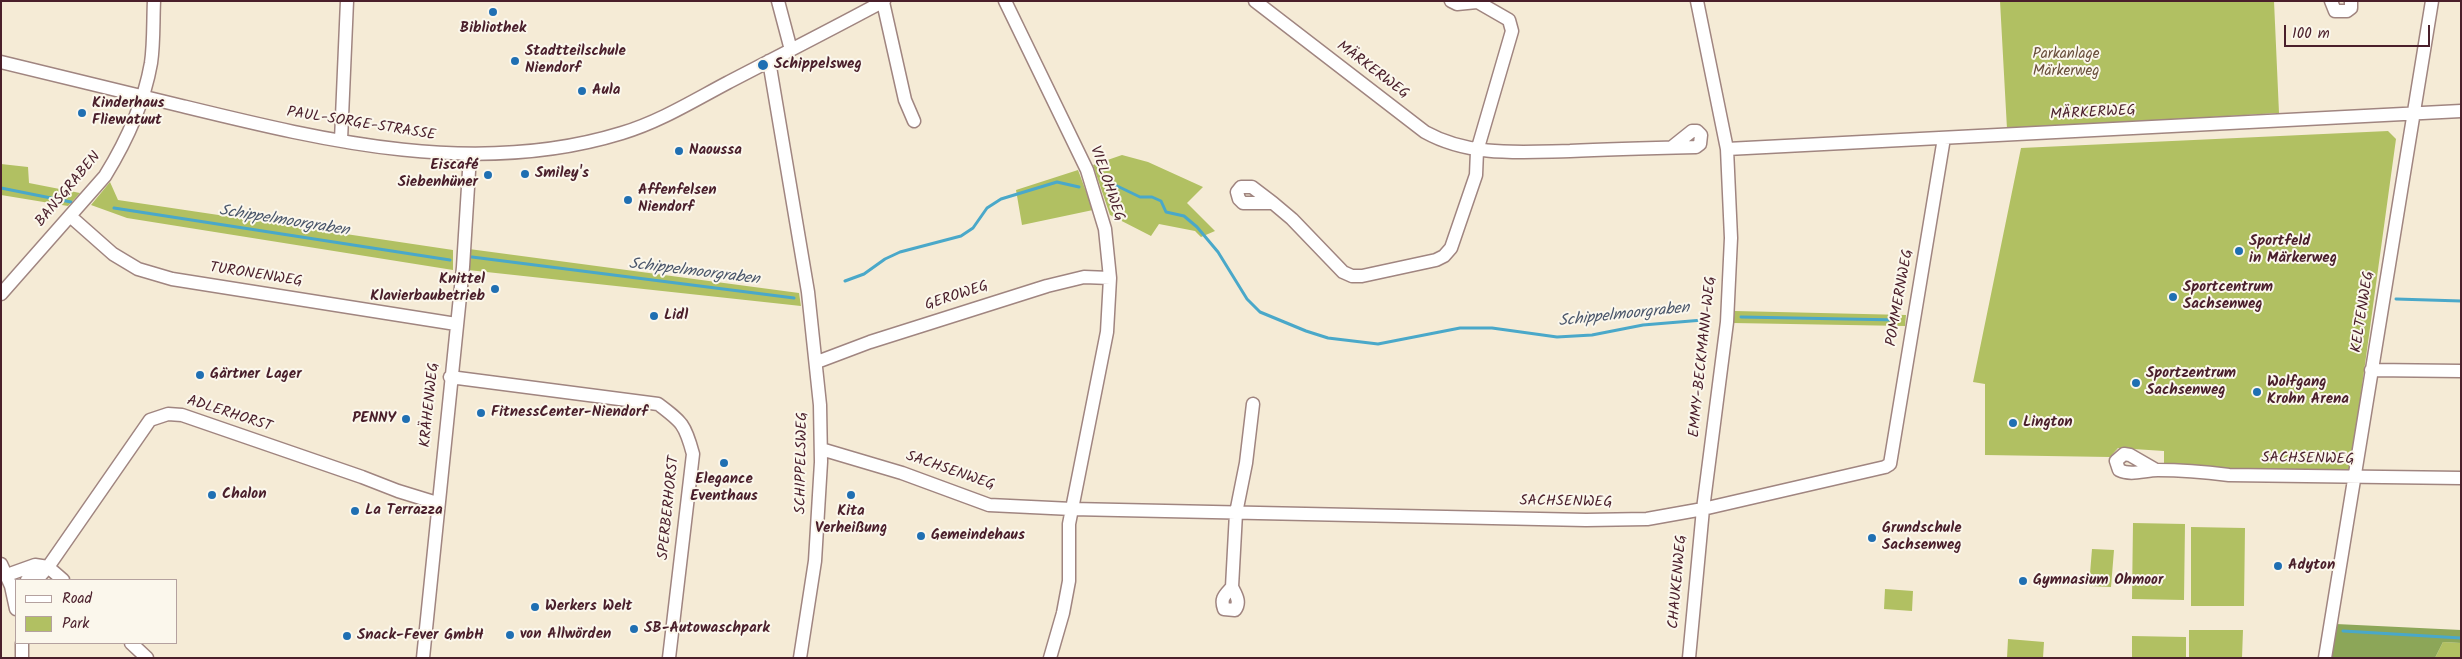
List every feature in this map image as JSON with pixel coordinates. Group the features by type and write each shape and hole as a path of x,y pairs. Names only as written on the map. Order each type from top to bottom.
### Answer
{"street":[{"name":"BANSGRABEN","path":"1,294 105,176 118,154 142,96 151,62 154,1"},
{"path":"341,140 347,1"},
{"path":"778,1 791,50"},
{"name":"VIELOHWEG","path":"1005,1 1087,170 1105,229 1110,278 1107,332 1072,509"},
{"name":"MÄRKERWEG","path":"1255,1 1425,132 1454,146 1477,151 1523,152 1672,148"},
{"path":"1272,203 1292,219 1343,272 1352,276 1362,276 1436,260 1444,256 1451,248 1476,175 1477,151 1512,31 1509,20 1477,2 1457,4 1450,1"},
{"name":"EMMY-BECKMANN-WEG","path":"1697,1 1727,149 1731,238 1727,322 1703,509"},
{"path":"2331,1 2335,11 2340,12 2351,8 2351,1"},
{"name":"KELTENWEG","path":"2325,658 2432,1"},
{"name":"PAUL-SORGE-STRASSE","path":"1,62 259,124 416,153 470,155 544,151 573,146 622,133 662,117 883,2 905,100 914,121"},
{"name":"SCHIPPELSWEG","path":"769,61 797,222 817,362 821,449 815,561 800,658"},
{"name":"MÄRKERWEG","path":"1727,149 2413,115 2461,111"},
{"name":"POMMERNWEG","path":"1890,464 1944,138"},
{"name":"KRÄHENWEG","path":"423,658 450,377 464,256 470,155"},
{"name":"TURONENWEG","path":"70,216 112,254 138,270 172,279 456,324"},
{"name":"GEROWEG","path":"817,362 888,336 1047,286 1084,277 1110,278"},
{"path":"2371,370 2461,371"},
{"name":"SPERBERHORST","path":"450,377 658,404 680,421 686,430 693,454 670,658"},
{"path":"1232,587 1236,512 1246,463 1253,404"},
{"name":"ADLERHORST","path":"30,579 40,576 48,567 150,420 168,414 182,415 362,477 398,492 438,503"},
{"name":"SACHSENWEG","path":"821,449 902,473 989,505 1072,509 1626,520 1647,519 1703,509 1890,464"},
{"name":"SACHSENWEG","path":"2156,470 2195,471 2229,475 2461,478"},
{"path":"1050,658 1063,613 1069,581 1069,524 1072,509"},
{"name":"CHAUKENWEG","path":"1688,658 1703,509"},
{"path":"15,604 9,577 36,565 48,567 62,579"},
{"path":"22,644 22,658"},
{"path":"132,644 147,658"}],"green space":[{"name":"Parkanlage Märkerweg","path":"2000,1 2274,1 2279,113 2007,129"},
{"name":"Sportcentrum Sachsenweg","path":"2388,131 2396,139 2350,473 2230,471 2164,465 2164,451 2118,448 2110,457 1985,455 1985,384 1973,382 2021,148"},
{"path":"1122,155 1148,162 1203,187 1187,203 1215,231 1201,237 1195,231 1159,224 1151,236 1110,215 1093,165"},
{"path":"1,164 28,167 29,183 80,193 68,206 1,195"},
{"path":"1078,170 1093,210 1022,225 1016,190"},
{"path":"110,182 118,200 453,250 453,270 127,218 91,205"},
{"path":"469,249 799,293 801,306 468,270"},
{"path":"1735,311 1906,315 1905,326 1733,323"},
{"path":"2133,523 2185,524 2184,600 2132,599"},
{"path":"2191,527 2245,528 2244,606 2191,606"},
{"path":"2092,549 2114,550 2111,587 2089,586"},
{"path":"1885,589 1913,591 1912,611 1884,609"},
{"path":"2336,624 2461,630 2461,643 2443,642 2435,658 2331,658"},
{"path":"2189,630 2243,630 2242,658 2189,658"},
{"path":"2132,636 2186,637 2186,658 2132,658"},
{"path":"2008,639 2044,642 2043,658 2007,658"},
{"path":"2443,642 2461,643 2461,658 2435,658"}],"waterway":[{"name":"Schippelmoorgraben","path":"845,281 864,274 885,259 900,252 961,236 973,228 987,208 1001,199 1057,182 1079,187"},
{"name":"Schippelmoorgraben","path":"1105,186 1113,184 1140,197 1152,197 1161,201 1166,212 1184,216 1197,227 1218,252 1247,299 1260,312 1328,338 1378,344 1460,328 1492,328 1557,337 1592,335 1643,325 1703,320"},
{"name":"Schippelmoorgraben","path":"1,188 71,202"},
{"name":"Schippelmoorgraben","path":"114,208 450,260"},
{"name":"Schippelmoorgraben","path":"472,257 794,298"},
{"path":"2396,299 2461,301"},
{"name":"Schippelmoorgraben","path":"1741,317 1899,320"},
{"path":"2343,631 2461,638"}],"place":[{"name":"Bibliothek","path":"493,12"},
{"name":"Stadtteilschule Niendorf","path":"515,61"},
{"name":"Schippelsweg","path":"763,65"},
{"name":"Aula","path":"582,91"},
{"name":"Kinderhaus Fliewatuut","path":"82,113"},
{"name":"Naoussa","path":"679,151"},
{"name":"Smiley's","path":"525,174"},
{"name":"Eiscafé Siebenhüner","path":"488,175"},
{"name":"Affenfelsen Niendorf","path":"628,200"},
{"name":"Sportfeld in Märkerweg","path":"2239,251"},
{"name":"Knittel Klavierbaubetrieb","path":"495,289"},
{"name":"Sportcentrum Sachsenweg","path":"2173,297"},
{"name":"Lidl","path":"654,316"},
{"name":"Gärtner Lager","path":"200,375"},
{"name":"Sportzentrum Sachsenweg","path":"2136,383"},
{"name":"Wolfgang Krohn Arena","path":"2257,392"},
{"name":"FitnessCenter-Niendorf","path":"481,413"},
{"name":"PENNY","path":"406,419"},
{"name":"Lington","path":"2013,423"},
{"name":"Elegance Eventhaus","path":"724,463"},
{"name":"Chalon","path":"212,495"},
{"name":"Kita Verheißung","path":"851,495"},
{"name":"La Terrazza","path":"355,511"},
{"name":"Gemeindehaus","path":"921,536"},
{"name":"Grundschule Sachsenweg","path":"1872,538"},
{"name":"Adyton","path":"2278,566"},
{"name":"Gymnasium Ohmoor","path":"2023,581"},
{"name":"Werkers Welt","path":"535,607"},
{"name":"SB-Autowaschpark","path":"634,629"},
{"name":"von Allwörden","path":"510,635"},
{"name":"Snack-Fever GmbH","path":"347,636"}]}
